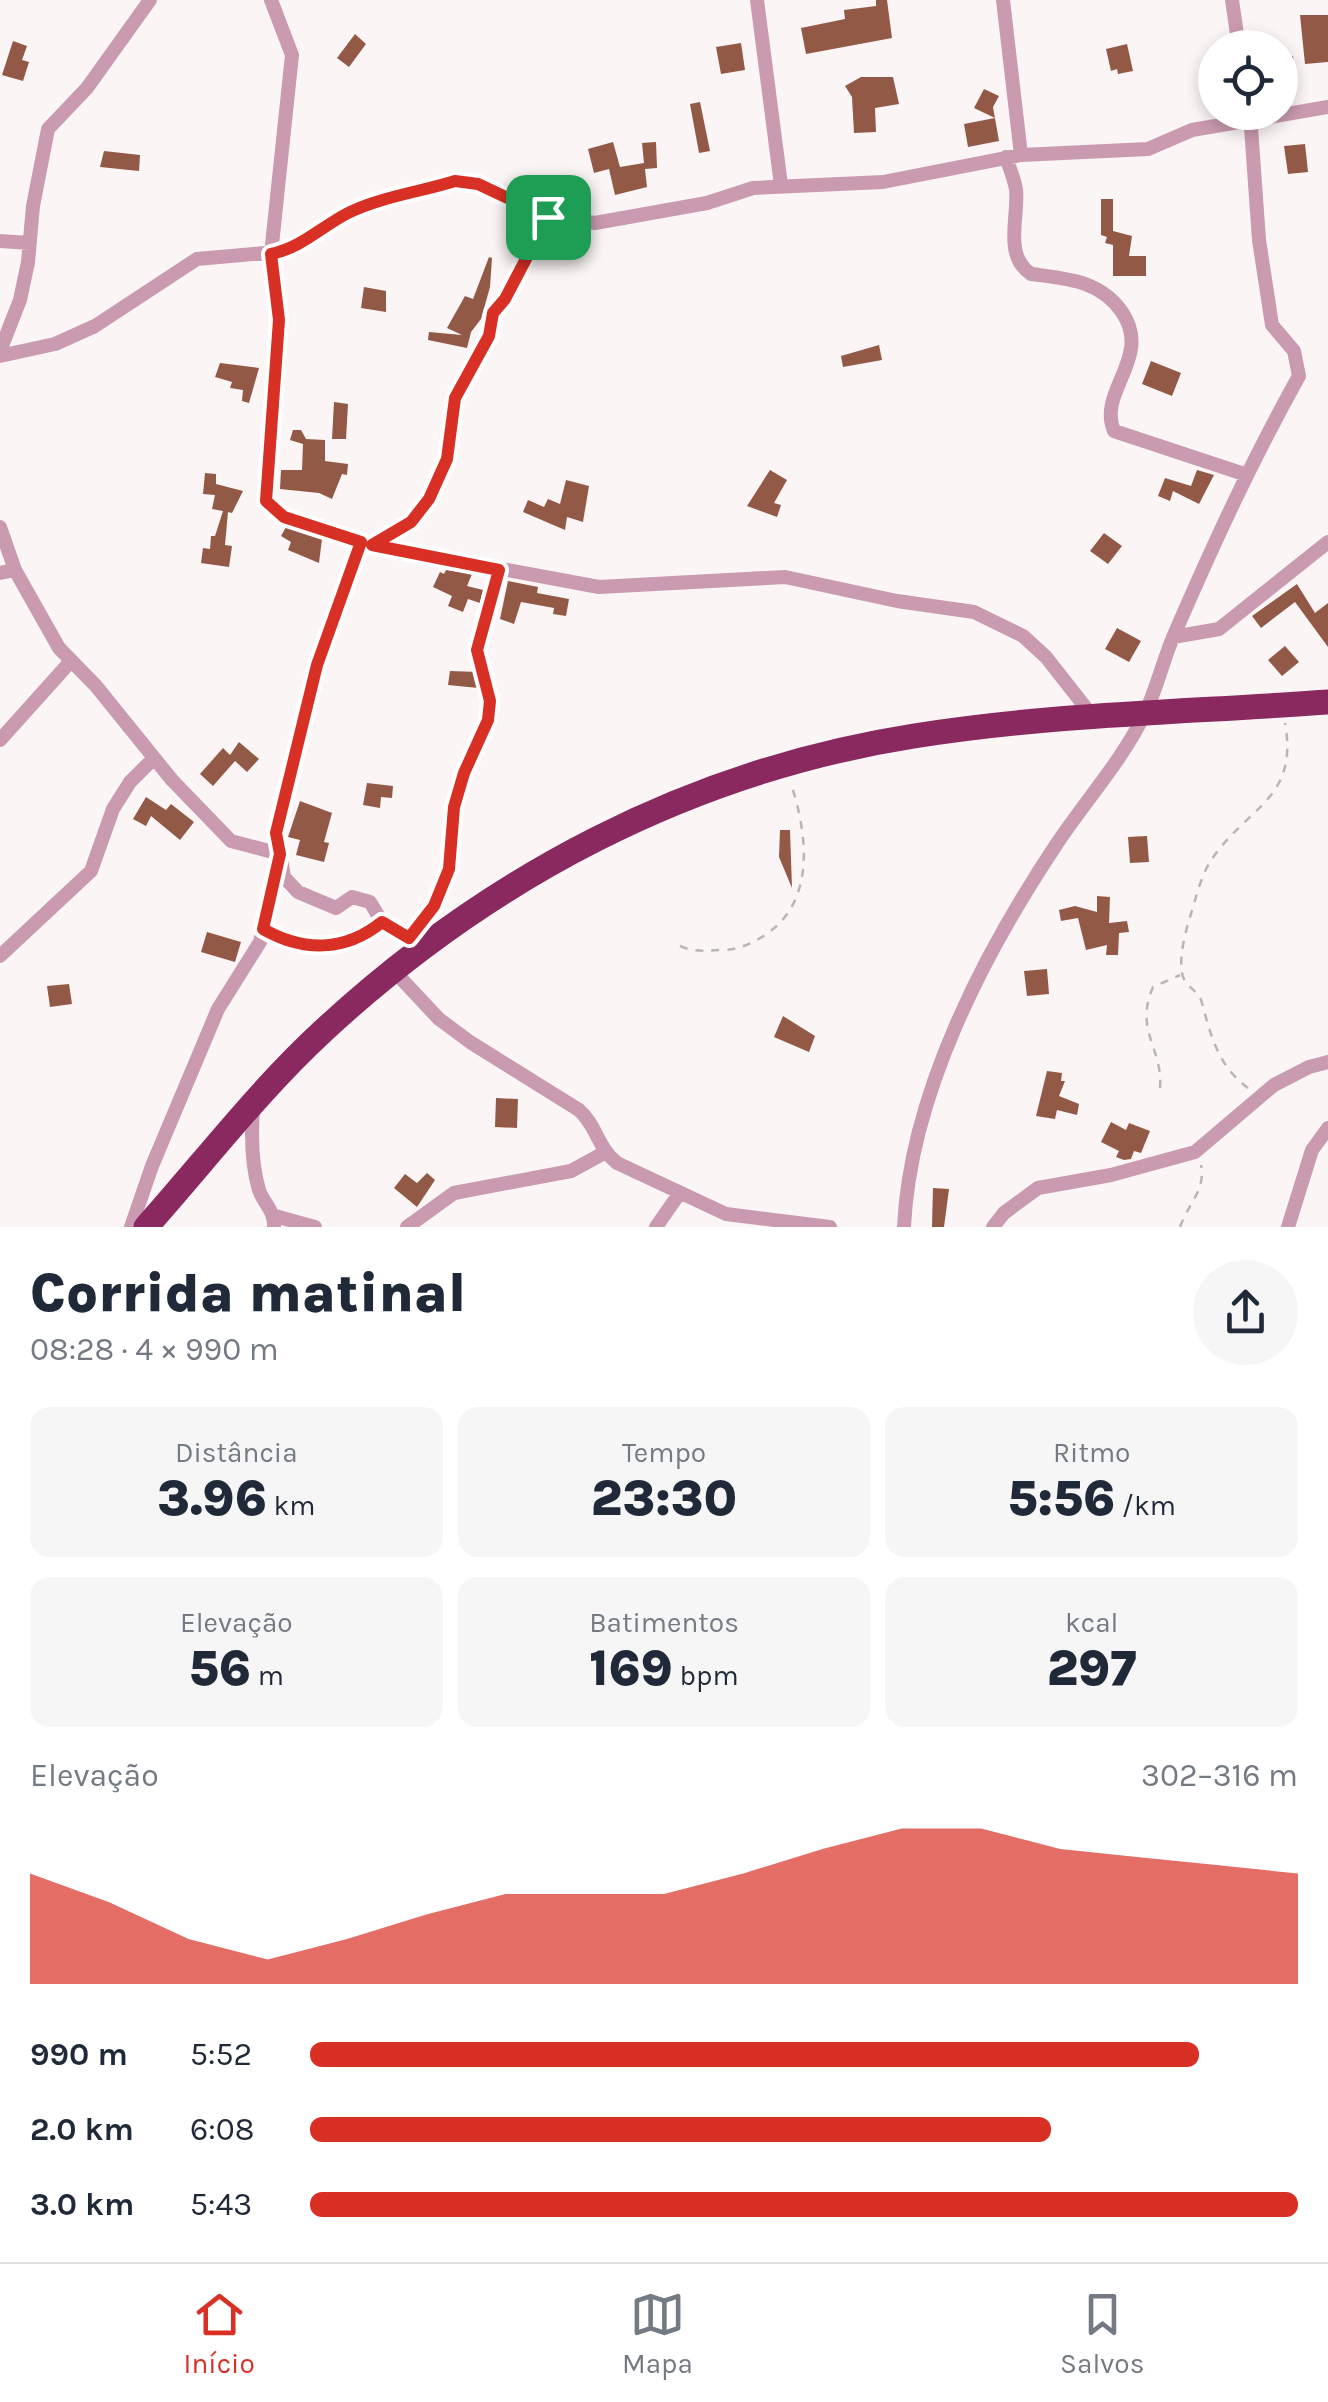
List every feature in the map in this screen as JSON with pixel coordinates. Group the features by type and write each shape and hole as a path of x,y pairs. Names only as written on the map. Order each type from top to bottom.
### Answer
{"highway":[{"path":"146,1227 322,1032 394,971 416,942 578,846 688,796 784,764 916,735 1146,712 1328,702"}],"street":[{"path":"0,354 20,300 48,129 87,88 150,0"},
{"path":"271,0 292,55 271,254 279,320 266,501 284,517 367,544 599,588 785,578 974,612 1023,636 1046,656 1094,717"},
{"path":"757,0 781,185"},
{"path":"1003,0 1016,188 1014,242 1024,269 1031,274 1090,283 1115,302 1133,328 1132,351 1116,395 1111,424 1114,432 1244,474"},
{"path":"1232,0 1236,30"},
{"path":"1298,110 1328,107"},
{"path":"0,354 56,344 95,326 197,260 286,251 376,202 455,181 478,184 548,217 595,223 707,203 752,188 882,182 1013,156 1148,149 1198,128"},
{"path":"904,1227 910,1164 927,1098 966,1008 1005,928 1041,868 1146,712 1173,637 1244,474 1299,376 1294,351 1272,325 1258,240 1251,130"},
{"path":"416,942 382,922 370,902 352,897 336,908 298,892 284,877 276,833 317,665 367,544 411,522 429,499 447,459 455,398 489,336 493,313 505,299 548,217"},
{"path":"0,241 30,244"},
{"path":"0,527 7,572 59,648 232,841 280,854"},
{"path":"1173,637 1219,629 1328,542"},
{"path":"0,740 71,661"},
{"path":"0,956 91,871 113,809 130,782 154,758"},
{"path":"131,1227 152,1166 218,1009 260,942 280,854"},
{"path":"263,929 304,944 335,947 382,922"},
{"path":"394,971 439,1018 587,1117 604,1153 679,1194 726,1214 830,1227"},
{"path":"993,1227 1004,1213 1038,1188 1111,1175 1195,1152 1274,1086 1309,1067 1328,1062"},
{"path":"253,1107 250,1143 260,1194 274,1221 315,1227"},
{"path":"1288,1227 1312,1150 1328,1128"},
{"path":"407,1227 454,1193 572,1171 604,1153"},
{"path":"656,1227 679,1194"}],"path":[{"path":"416,942 449,869 454,807 464,773 488,720 490,701 477,650 499,570"},
{"path":"1274,1086 1247,1088 1233,1074 1213,1044 1200,995 1182,974 1186,929 1208,864 1269,799 1289,762 1282,705"},
{"path":"680,946 703,951 735,950 764,936 788,915 797,895 805,846 803,820 784,764"},
{"path":"1160,1088 1162,1065 1144,1024 1147,1000 1152,987 1182,974"},
{"path":"1180,1227 1202,1182 1195,1152"}],"building":[{"path":"876,0 887,0 892,38 806,54 801,28 845,19 844,10 876,6"},
{"path":"1300,15 1328,15 1328,62 1305,64"},
{"path":"355,34 366,44 349,67 337,58"},
{"path":"13,41 27,46 22,60 29,62 23,81 2,75"},
{"path":"741,43 745,70 721,74 716,47"},
{"path":"1127,44 1133,71 1111,71 1106,49"},
{"path":"861,77 893,77 899,104 875,108 876,132 854,133 852,97 845,86"},
{"path":"984,89 999,96 993,107 995,118 974,108"},
{"path":"700,102 710,151 699,153 690,104"},
{"path":"995,118 999,141 968,147 964,124"},
{"path":"613,142 620,167 644,163 642,143 656,142 657,168 645,169 647,187 615,195 609,169 594,173 588,149"},
{"path":"1305,144 1308,172 1288,174 1284,146"},
{"path":"104,151 140,155 139,171 100,167"},
{"path":"1101,199 1113,199 1113,231 1132,236 1129,256 1146,256 1146,276 1113,276 1113,245 1105,243 1107,237 1101,235"},
{"path":"489,257 490,287 467,348 428,340 429,332 462,335 447,328 465,296 473,299"},
{"path":"364,287 386,291 386,312 361,308"},
{"path":"879,345 882,360 843,367 841,356"},
{"path":"1151,361 1181,373 1172,396 1142,384"},
{"path":"220,363 259,368 249,403 242,401 243,390 230,388 232,382 215,377"},
{"path":"334,402 348,404 346,439 332,439"},
{"path":"293,430 301,430 306,439 325,440 325,461 348,464 347,475 342,474 332,499 319,493 280,489 281,470 302,470 303,444 290,440"},
{"path":"770,470 787,480 774,503 781,505 777,517 747,506"},
{"path":"1197,470 1214,475 1199,504 1173,491 1170,501 1158,496 1165,478 1191,486"},
{"path":"205,473 216,474 216,484 243,491 232,513 228,512 225,545 232,546 229,567 201,563 203,548 210,549 211,536 215,536 223,511 212,509 215,495 203,494"},
{"path":"566,480 589,486 583,522 567,517 565,530 523,512 528,500 544,507 548,499 560,504"},
{"path":"286,527 322,539 319,563 288,550 291,542 281,536"},
{"path":"1104,533 1122,546 1108,564 1090,551"},
{"path":"446,570 472,574 467,586 483,590 480,603 468,599 463,612 448,606 452,596 433,587 440,572 444,574"},
{"path":"508,581 538,587 537,593 569,599 566,616 553,614 554,608 521,602 514,624 500,619"},
{"path":"1297,584 1315,613 1328,603 1328,647 1295,602 1261,628 1252,616"},
{"path":"1117,628 1141,641 1129,662 1105,649"},
{"path":"1285,646 1299,662 1282,676 1268,660"},
{"path":"450,671 478,672 478,688 448,685"},
{"path":"239,742 259,759 247,772 235,761 213,786 200,774 223,748 230,755"},
{"path":"367,783 393,786 392,798 381,797 380,808 363,805"},
{"path":"146,797 166,810 171,804 194,822 180,840 151,816 146,826 133,819"},
{"path":"300,801 332,813 324,842 329,843 324,862 296,855 300,840 288,837"},
{"path":"780,830 790,830 792,888 779,857"},
{"path":"1147,836 1149,862 1130,863 1128,837"},
{"path":"1097,896 1110,897 1109,923 1127,921 1129,932 1119,933 1118,955 1106,955 1107,945 1086,950 1078,918 1061,921 1059,910 1075,906 1097,912"},
{"path":"207,932 241,942 235,962 201,952"},
{"path":"1047,969 1049,994 1027,996 1024,971"},
{"path":"69,984 72,1004 50,1007 47,986"},
{"path":"783,1016 815,1036 809,1052 774,1037"},
{"path":"1047,1071 1062,1073 1061,1081 1065,1081 1059,1096 1079,1104 1077,1115 1057,1110 1055,1119 1036,1116"},
{"path":"496,1098 518,1099 517,1128 495,1127"},
{"path":"1111,1122 1126,1130 1129,1123 1150,1131 1141,1153 1134,1151 1131,1159 1124,1160 1116,1157 1119,1151 1101,1142"},
{"path":"427,1173 435,1180 417,1207 394,1188 405,1174 417,1183"},
{"path":"933,1188 949,1189 944,1227 932,1227"}],"route":[{"path":"455,181 478,184 548,217 505,299 493,313 489,336 455,398 447,459 429,499 411,522 372,545 499,570 477,650 490,701 488,720 464,773 454,807 449,869 434,906 409,938 382,922 335,947 276,936 263,929 280,854 276,833 317,665 361,542 284,517 266,501 279,320 271,254 286,251 376,202 455,181"}]}
